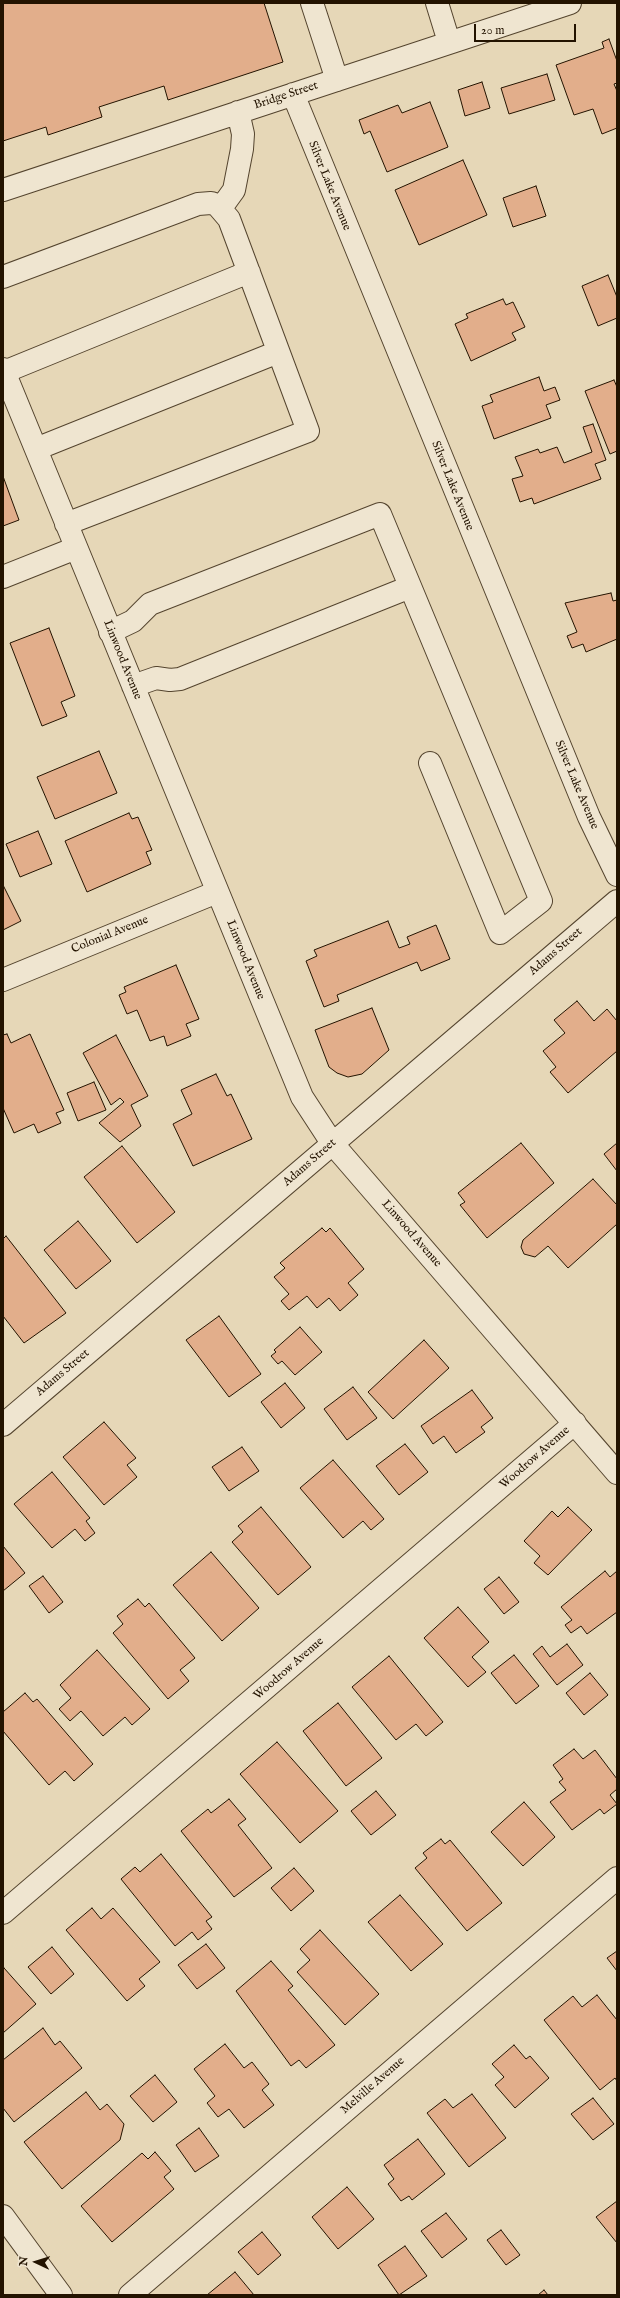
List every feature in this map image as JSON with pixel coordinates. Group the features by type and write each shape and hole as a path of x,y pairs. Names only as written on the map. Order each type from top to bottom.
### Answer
{"street":[{"path":"312,3 337,80"},
{"path":"437,3 450,42"},
{"name":"Bridge Street","path":"3,190 570,3"},
{"name":"Silver Lake Avenue","path":"293,94 586,810 617,875"},
{"path":"221,208 234,190 242,149 243,134 238,112"},
{"path":"3,277 198,204 211,203 221,208 229,219 308,431 66,524"},
{"path":"4,370 248,272"},
{"path":"36,449 278,352"},
{"name":"Linwood Avenue","path":"4,370 296,1084 314,1118 332,1143 617,1472"},
{"path":"110,632 133,622 150,604 380,514 541,901 500,933 430,763"},
{"path":"3,577 76,548"},
{"path":"133,686 156,678 170,680 180,679 410,587"},
{"name":"Colonial Avenue","path":"3,980 217,892"},
{"name":"Adams Street","path":"3,1425 617,901"},
{"name":"Woodrow Avenue","path":"3,1913 574,1423"},
{"name":"Melville Avenue","path":"130,2295 617,1878"},
{"path":"3,2216 61,2295"}],"building":[{"path":"3,3 264,3 283,62 168,100 164,86 99,107 102,117 48,135 46,127 3,141"},
{"path":"609,39 617,61 617,83 614,84 617,91 617,128 602,134 593,109 574,115 556,65 604,48 602,42"},
{"path":"547,74 555,100 509,114 501,88"},
{"path":"482,82 490,108 465,116 458,90"},
{"path":"430,102 448,147 387,172 370,131 364,134 359,120 398,105 402,113"},
{"path":"463,160 487,215 419,245 395,190"},
{"path":"536,186 546,216 513,227 503,198"},
{"path":"608,275 617,297 617,318 598,326 582,286"},
{"path":"503,299 506,305 513,302 525,327 512,333 516,340 471,361 455,324 468,318 466,314"},
{"path":"539,377 544,391 555,387 560,400 546,405 551,418 494,439 482,406 493,402 490,395"},
{"path":"614,380 617,387 617,451 610,454 585,391"},
{"path":"593,424 606,460 595,464 601,479 534,504 532,498 520,502 512,479 523,476 515,457 538,449 540,453 557,447 564,463 592,452 583,427"},
{"path":"4,479 19,520 3,526 3,480"},
{"path":"611,593 613,601 617,600 617,639 586,652 583,644 572,648 567,636 577,632 565,603"},
{"path":"49,628 75,696 61,702 67,716 42,726 10,643"},
{"path":"99,751 117,793 55,819 37,777"},
{"path":"129,813 132,819 138,817 152,850 146,852 151,864 87,892 65,841"},
{"path":"38,831 52,864 20,877 6,844"},
{"path":"3,885 21,921 3,930"},
{"path":"388,921 399,948 410,944 407,937 436,925 450,959 421,971 417,962 337,995 339,1001 324,1007 306,961 317,956 314,950"},
{"path":"176,965 199,1019 186,1024 191,1036 167,1046 164,1036 150,1041 137,1010 127,1014 119,995 126,992 124,987"},
{"path":"577,1001 594,1021 607,1009 617,1021 617,1051 568,1093 550,1072 556,1067 543,1051 565,1033 554,1020"},
{"path":"372,1008 389,1050 362,1074 348,1077 337,1073 329,1067 315,1030"},
{"path":"7,1034 11,1043 30,1034 64,1110 56,1113 61,1123 38,1133 34,1124 14,1133 3,1108 3,1035"},
{"path":"116,1035 148,1096 131,1105 141,1126 120,1142 99,1123 124,1102 120,1098 111,1105 83,1053"},
{"path":"216,1074 227,1096 231,1094 252,1139 193,1166 173,1124 192,1114 181,1090"},
{"path":"94,1082 106,1110 78,1121 67,1093"},
{"path":"521,1143 554,1183 487,1238 460,1205 465,1202 458,1193"},
{"path":"617,1143 617,1171 604,1154"},
{"path":"122,1146 175,1212 137,1243 84,1177"},
{"path":"593,1179 617,1205 617,1224 568,1268 548,1246 535,1257 524,1254 521,1247 523,1240"},
{"path":"78,1221 111,1261 76,1289 44,1250"},
{"path":"322,1228 326,1232 330,1228 364,1269 348,1283 358,1295 340,1311 329,1298 317,1308 307,1296 289,1310 281,1301 289,1294 274,1277 285,1268 280,1263"},
{"path":"6,1236 66,1313 24,1343 3,1316 3,1239"},
{"path":"219,1316 261,1374 229,1397 186,1340"},
{"path":"300,1327 322,1352 295,1375 282,1361 278,1364 271,1356 276,1352 274,1350"},
{"path":"424,1340 449,1368 393,1419 368,1392"},
{"path":"285,1383 305,1408 281,1428 261,1402"},
{"path":"353,1387 377,1418 347,1440 324,1409"},
{"path":"472,1390 493,1418 481,1427 485,1432 456,1453 444,1436 433,1444 421,1426"},
{"path":"104,1422 136,1458 127,1465 137,1477 104,1505 63,1457"},
{"path":"405,1444 428,1472 399,1495 376,1466"},
{"path":"242,1447 259,1471 229,1491 212,1467"},
{"path":"333,1460 384,1519 371,1530 363,1521 343,1538 300,1488"},
{"path":"52,1472 90,1518 86,1521 95,1533 85,1541 75,1529 52,1548 14,1504"},
{"path":"261,1507 311,1567 278,1595 232,1542 243,1532 238,1526"},
{"path":"568,1507 592,1530 548,1575 534,1563 540,1556 524,1541 552,1511 558,1517"},
{"path":"3,1546 25,1573 3,1591"},
{"path":"211,1552 259,1608 222,1641 173,1585"},
{"path":"605,1571 610,1577 617,1571 617,1612 587,1634 581,1626 571,1633 565,1625 572,1620 561,1607"},
{"path":"43,1576 63,1602 49,1613 29,1586"},
{"path":"499,1577 519,1602 504,1614 484,1589"},
{"path":"138,1599 145,1607 149,1603 195,1658 180,1670 189,1681 168,1699 113,1633 123,1624 117,1616"},
{"path":"458,1607 489,1642 472,1657 486,1672 468,1687 424,1638"},
{"path":"567,1644 583,1665 557,1685 533,1654 542,1646 550,1657"},
{"path":"97,1650 150,1709 132,1725 125,1717 103,1736 81,1711 70,1721 59,1709 71,1698 60,1685"},
{"path":"514,1655 539,1686 516,1704 491,1673"},
{"path":"389,1656 443,1722 426,1736 416,1724 396,1740 352,1687"},
{"path":"590,1673 608,1695 584,1715 566,1693"},
{"path":"25,1693 33,1702 37,1699 93,1764 74,1781 65,1771 49,1785 3,1731 3,1712"},
{"path":"338,1703 382,1758 346,1786 303,1731"},
{"path":"277,1742 338,1811 300,1843 240,1774"},
{"path":"574,1749 583,1759 595,1750 617,1779 617,1789 610,1795 617,1804 604,1814 600,1809 572,1830 550,1802 566,1790 559,1782 563,1779 553,1765"},
{"path":"376,1791 396,1815 371,1835 351,1811"},
{"path":"229,1799 246,1819 238,1825 272,1868 234,1897 181,1831 208,1809 211,1813"},
{"path":"524,1802 555,1837 523,1866 491,1832"},
{"path":"441,1839 445,1844 450,1840 502,1903 467,1931 415,1868 427,1858 423,1853"},
{"path":"161,1854 212,1917 206,1921 212,1929 198,1940 192,1932 175,1946 121,1879 135,1867 140,1872"},
{"path":"294,1868 314,1891 291,1911 271,1888"},
{"path":"400,1895 443,1944 411,1971 368,1922"},
{"path":"92,1908 101,1919 113,1908 160,1962 139,1979 145,1986 127,2001 66,1930"},
{"path":"320,1930 379,1994 345,2025 297,1972 310,1960 300,1949"},
{"path":"206,1944 225,1968 197,1989 178,1965"},
{"path":"52,1947 74,1974 51,1994 28,1967"},
{"path":"617,1951 617,1971 607,1958"},
{"path":"271,1961 293,1986 288,1990 335,2045 306,2068 299,2060 291,2066 236,1991"},
{"path":"4,1968 36,2004 3,2033 3,1970"},
{"path":"597,1995 617,2020 617,2081 615,2078 600,2090 544,2020 573,1996 582,2007"},
{"path":"43,2028 55,2045 60,2041 82,2068 14,2122 3,2108 3,2060"},
{"path":"225,2044 244,2068 252,2062 269,2084 262,2090 274,2105 244,2128 229,2109 218,2117 207,2103 215,2096 194,2069"},
{"path":"514,2045 526,2059 530,2056 549,2078 515,2108 495,2085 504,2077 492,2064"},
{"path":"155,2075 177,2102 153,2122 130,2096"},
{"path":"86,2092 100,2110 107,2104 124,2124 120,2140 62,2189 24,2142"},
{"path":"472,2094 506,2138 469,2167 427,2113 445,2099 453,2108"},
{"path":"593,2098 614,2124 593,2140 571,2114"},
{"path":"199,2128 219,2156 195,2172 176,2145"},
{"path":"418,2139 445,2174 412,2200 409,2196 401,2201 388,2184 394,2179 384,2165"},
{"path":"155,2152 171,2171 164,2177 174,2189 112,2242 81,2206 142,2153 148,2159"},
{"path":"347,2187 374,2219 338,2249 312,2217"},
{"path":"617,2201 617,2243 596,2217"},
{"path":"446,2213 467,2239 442,2258 421,2231"},
{"path":"501,2230 520,2255 506,2265 487,2240"},
{"path":"262,2232 281,2255 258,2275 238,2252"},
{"path":"405,2246 427,2276 399,2295 378,2265"},
{"path":"235,2272 254,2295 207,2295"},
{"path":"544,2290 548,2295 538,2295"}]}
